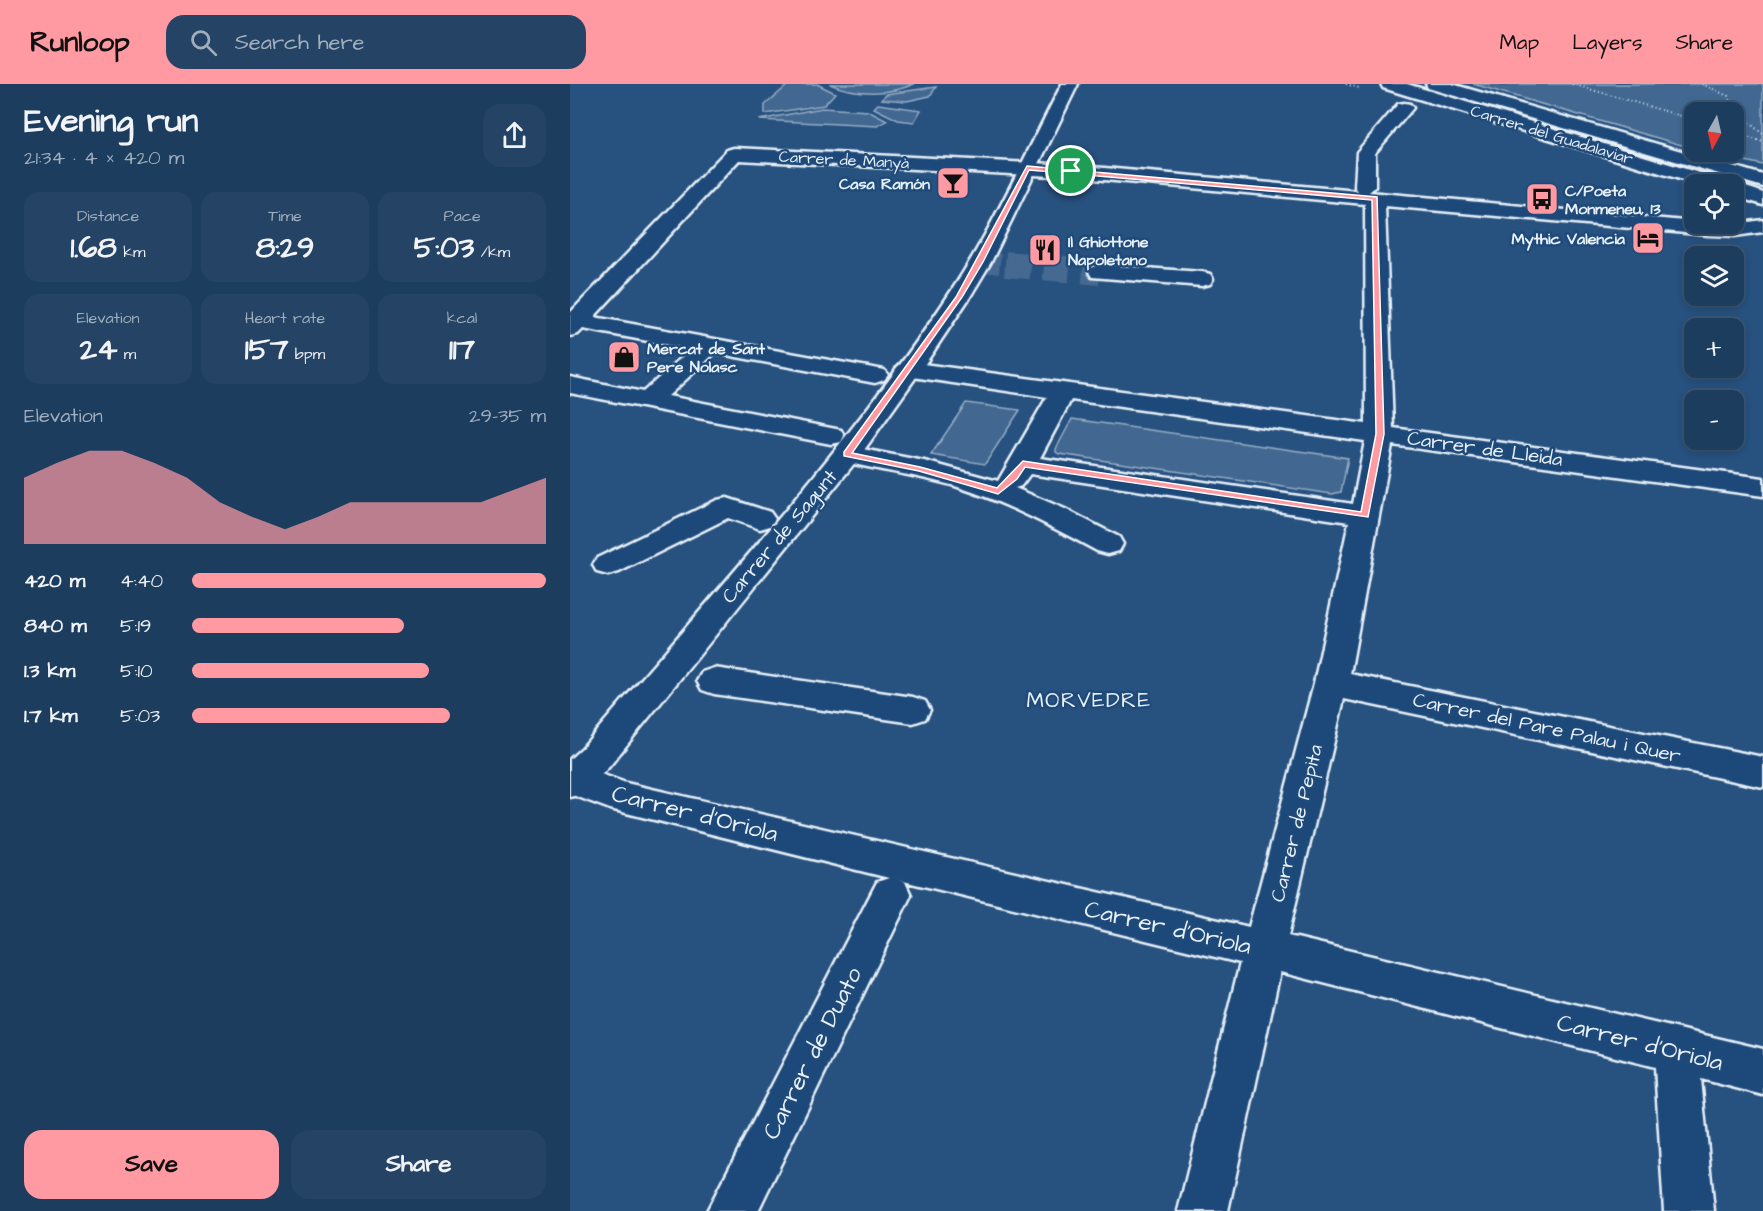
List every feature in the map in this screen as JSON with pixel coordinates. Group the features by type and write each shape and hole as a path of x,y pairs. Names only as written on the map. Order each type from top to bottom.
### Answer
{"street":[{"name":"Carrer de Sagunt","path":"571,779 595,758 839,445 908,370 975,271 1070,84"},
{"name":"Carrer del Guadalaviar","path":"1389,84 1684,174"},
{"name":"Carrer del Guadalaviar","path":"1434,84 1710,174"},
{"name":"Carrer de Pepita","path":"1203,1211 1264,950 1331,683 1380,434 1370,193 1366,152 1404,108"},
{"name":"Carrer de Manyà","path":"573,324 734,154 1027,168 1370,193 1708,229 1735,230 1763,226"},
{"path":"1744,182 1763,181"},
{"name":"Carrer del Guadalaviar","path":"1744,187 1763,199"},
{"path":"1100,272 1202,279"},
{"path":"573,324 710,345 875,375"},
{"path":"650,399 710,345"},
{"name":"Carrer de Lleida","path":"908,370 1763,487"},
{"path":"570,385 650,399 839,445 998,491 1056,515 1108,544"},
{"path":"998,491 1014,477 1023,464 1064,390"},
{"path":"1023,464 1365,515"},
{"path":"608,565 727,507 760,519"},
{"path":"714,681 913,710"},
{"name":"Carrer del Pare Palau i Quer","path":"1331,683 1763,772"},
{"name":"Carrer d'Oriola","path":"571,779 623,798 1264,950 1763,1072"},
{"name":"Carrer de Duato","path":"732,1211 891,895"},
{"path":"1676,1051 1689,1211"}],"path":[{"path":"1572,84 1684,117"},
{"path":"1702,84 1728,96 1734,111 1763,134"},
{"path":"1744,136 1763,142"}],"shaded area":[{"path":"789,84 817,84 835,93 824,105 765,114 765,105"},
{"path":"830,84 914,84 883,92 861,92"},
{"path":"1473,84 1763,84 1763,165 1744,161 1744,102 1684,102 1684,146"},
{"path":"936,87 930,96 907,101 882,99 886,94"},
{"path":"878,104 921,110 914,122 898,120 874,108"},
{"path":"822,108 868,111 887,121 877,126 759,120"},
{"path":"966,403 1020,410 985,464 931,455"},
{"path":"1072,419 1348,458 1341,492 1332,494 1059,454 1056,449"}],"tunnel":[{"path":"980,262 1023,266"},
{"path":"1005,264 1100,272"}],"place":[{"name":"Casa Ramón","path":"953,183"},
{"name":"C/Poeta Monmeneu, 13","path":"1542,199"},
{"name":"Mythic Valencia","path":"1648,238"},
{"name":"Il Ghiottone Napoletano","path":"1045,250"},
{"name":"Mercat de Sant Pere Nolasc","path":"624,357"}],"district":[{"name":"MORVEDRE","path":"1089,700"}],"route":[{"path":"1027,168 1071,171 1375,199 1380,434 1365,515 1023,464 1014,477 998,491 920,469 847,454 959,297 980,262 1027,168"}]}
